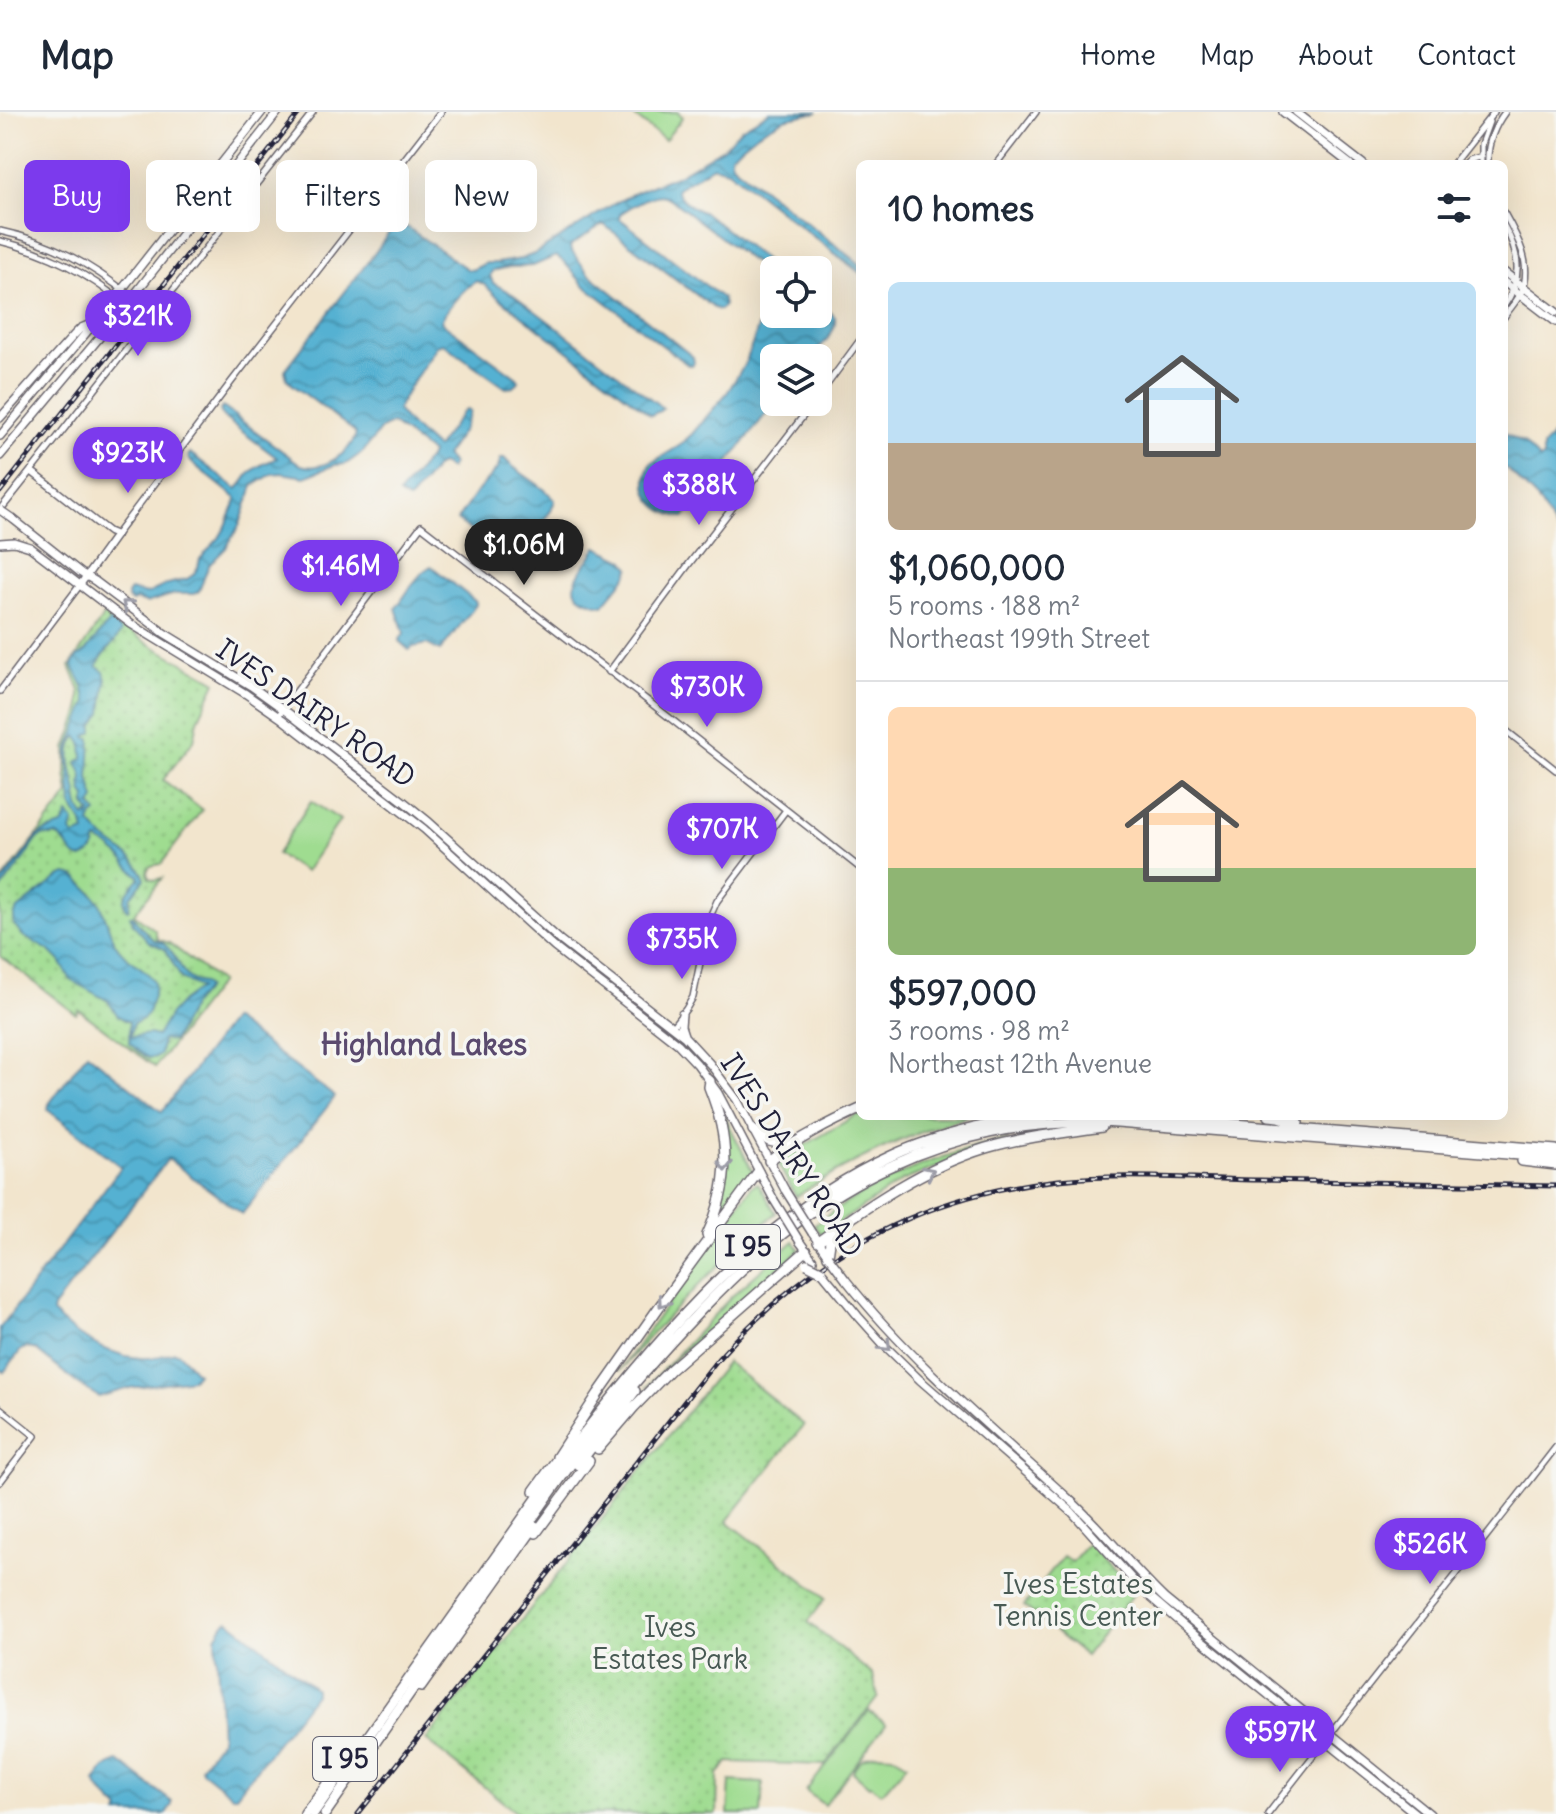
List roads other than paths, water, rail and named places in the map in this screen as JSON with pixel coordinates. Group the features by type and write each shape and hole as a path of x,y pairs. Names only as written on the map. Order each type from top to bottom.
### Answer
{"highway":[{"path":"700,1249 718,1209 725,1174 724,1137 709,1087 710,1081"},
{"path":"769,1161 856,1111"},
{"name":"I 95","path":"305,1814 553,1464 643,1353 675,1319 733,1260 816,1191 876,1158 919,1139 987,1120"},
{"path":"313,1814 577,1442 623,1383 712,1287 807,1204 852,1176 894,1154 945,1135 1014,1120"},
{"path":"1191,1120 1556,1147"},
{"path":"1260,1120 1556,1147"},
{"path":"1288,1120 1298,1123"},
{"path":"325,1814 553,1490 626,1394 668,1345 758,1254 814,1209 848,1187 894,1164 948,1144 1025,1126 1058,1123 1159,1126 1556,1158"},
{"path":"815,1237 838,1228 902,1185 968,1155 1021,1139 1102,1127"},
{"name":"I 95","path":"332,1814 577,1467 645,1378 731,1286 772,1248 826,1208 877,1178 965,1143 1013,1133 1102,1127 1556,1165"},
{"path":"753,1130 772,1143 792,1146"},
{"path":"553,1464 598,1394 758,1172"},
{"path":"828,1251 838,1228"},
{"path":"521,1546 538,1531 590,1458 652,1388 789,1266 803,1246"},
{"path":"789,1266 810,1262 821,1271"}],"main road":[{"path":"0,436 119,293 262,112"},
{"path":"0,456 126,305 278,112"},
{"path":"1283,112 1345,160"},
{"path":"1296,112 1358,160"},
{"path":"1508,276 1556,322"},
{"path":"1508,284 1556,312"},
{"path":"0,418 74,335 95,322"},
{"path":"0,510 31,471 116,535 80,585"},
{"name":"IVES DAIRY ROAD","path":"0,510 176,641 251,686 424,829 554,947 669,1030 685,1037 719,1074 740,1105 785,1190 815,1237 846,1280 911,1353 993,1432 1071,1500 1146,1581 1416,1814"},
{"name":"IVES DAIRY ROAD","path":"0,543 18,542 30,547 131,624 280,712"},
{"path":"682,1014 681,1026 685,1037"},
{"name":"IVES DAIRY ROAD","path":"669,1030 710,1081 810,1262"},
{"path":"758,1172 769,1161"},
{"path":"803,1246 815,1237"},
{"name":"IVES DAIRY ROAD","path":"821,1271 869,1329 920,1380 1072,1512 1141,1589 1430,1814"}],"street":[{"path":"31,471 313,112"},
{"path":"116,535 441,112"},
{"path":"999,160 1036,112"},
{"path":"1486,160 1481,144 1494,112"},
{"path":"1482,160 1493,131 1505,112"},
{"path":"1456,160 1490,119"},
{"path":"1469,160 1484,155"},
{"path":"1508,221 1522,250 1525,270 1508,309"},
{"path":"0,231 29,237 56,248 99,272 126,305"},
{"path":"1508,236 1516,255 1519,288 1508,301"},
{"path":"0,241 52,257 132,297"},
{"path":"832,378 856,345"},
{"path":"609,672 803,416"},
{"path":"280,712 421,526 856,865"},
{"path":"0,691 80,585"},
{"path":"1508,732 1556,770"},
{"path":"669,1030 693,997 709,919 717,901 786,810"},
{"path":"0,1408 35,1436 0,1482"},
{"path":"1268,1814 1556,1447"}],"water":[{"path":"770,112 818,112 784,119 758,133 731,155 731,161 856,261 856,270 728,170 713,166 676,189 688,204 705,213 760,257 760,267 665,196 642,201 620,214 619,218 722,298 724,305 720,310 603,224 571,245 570,249 589,274 693,357 692,365 584,285 556,256 533,266 492,271 490,276 493,283 514,295 663,408 660,411 651,415 477,281 456,299 441,322 519,381 514,387 506,388 442,343 437,346 397,410 436,448 463,412 467,409 470,412 463,430 445,456 453,464 450,469 441,464 437,466 408,500 399,494 431,453 392,423 381,429 363,452 346,464 334,465 305,477 272,474 253,486 240,524 226,548 209,565 199,591 146,603 128,599 130,590 147,594 193,575 200,559 226,526 237,499 191,462 190,453 237,489 254,470 277,458 223,417 220,410 223,407 301,465 326,464 353,441 354,431 293,385 287,379 285,370 389,232 409,232 409,228 467,269 472,270 486,263 521,259 612,205 676,176 723,148 741,129"},
{"path":"832,315 835,317 833,329 823,344 760,344 760,416 764,416 684,517 665,511 657,506 648,492 646,484 650,464 679,446 727,393 746,362 759,325 760,328 832,328"},
{"path":"1508,435 1524,443 1540,460 1543,447 1553,435 1556,436 1556,530 1538,500 1508,470"},
{"path":"501,458 555,500 551,511 510,560 457,520 498,468"},
{"path":"597,547 624,560 630,568 603,605 579,596 576,590 579,575"},
{"path":"431,566 476,605 440,651 427,644 409,650 399,641 404,633 396,608 416,579"},
{"path":"110,621 119,628 121,632 97,666 104,672 106,680 102,713 93,726 93,732 86,736 91,738 89,778 95,799 91,805 97,813 90,823 134,862 145,879 130,897 127,910 126,896 140,877 120,856 97,840 93,851 78,858 61,838 43,836 0,891 0,885 37,837 62,826 68,814 74,821 71,831 74,836 85,832 72,806 68,756 87,702 72,665","holes":["77,736 82,743 83,758 77,762 83,776 81,784 86,797 85,806 91,812 89,817 88,813 85,817 80,809 71,764 71,749"]},
{"path":"66,874 76,878 95,896 119,949 154,983 148,1013 133,1023 130,1037 157,1036 170,1014 200,988 181,978 165,949 149,942 130,916 152,938 170,950 185,974 207,988 193,1004 173,1041 162,1040 160,1055 151,1058 143,1055 129,1043 129,1022 118,1016 108,1001 71,980 50,951 23,936 14,925 18,909"},
{"path":"232,1019 335,1097 242,1214 168,1159 52,1313 75,1333 102,1348 141,1358 175,1352 197,1373 192,1379 129,1388 99,1397 36,1350 27,1347 4,1372 0,1369 0,1328 121,1167 48,1110 49,1104 87,1053 162,1112"},
{"path":"229,1621 315,1689 315,1694 236,1795 202,1771 201,1767 221,1739 216,1637"},
{"path":"118,1761 172,1802 166,1814 118,1814 120,1810 95,1782 104,1769"}],"railway":[{"path":"0,492 300,112"},
{"path":"358,1814 718,1359 790,1290 871,1236 961,1200 1009,1188 1083,1178 1556,1186"}],"district":[{"name":"Highland Lakes","path":"424,1045"}],"park label":[{"name":"Ives Estates Tennis Center","path":"1078,1600"},
{"name":"Ives Estates Park","path":"670,1643"}]}
